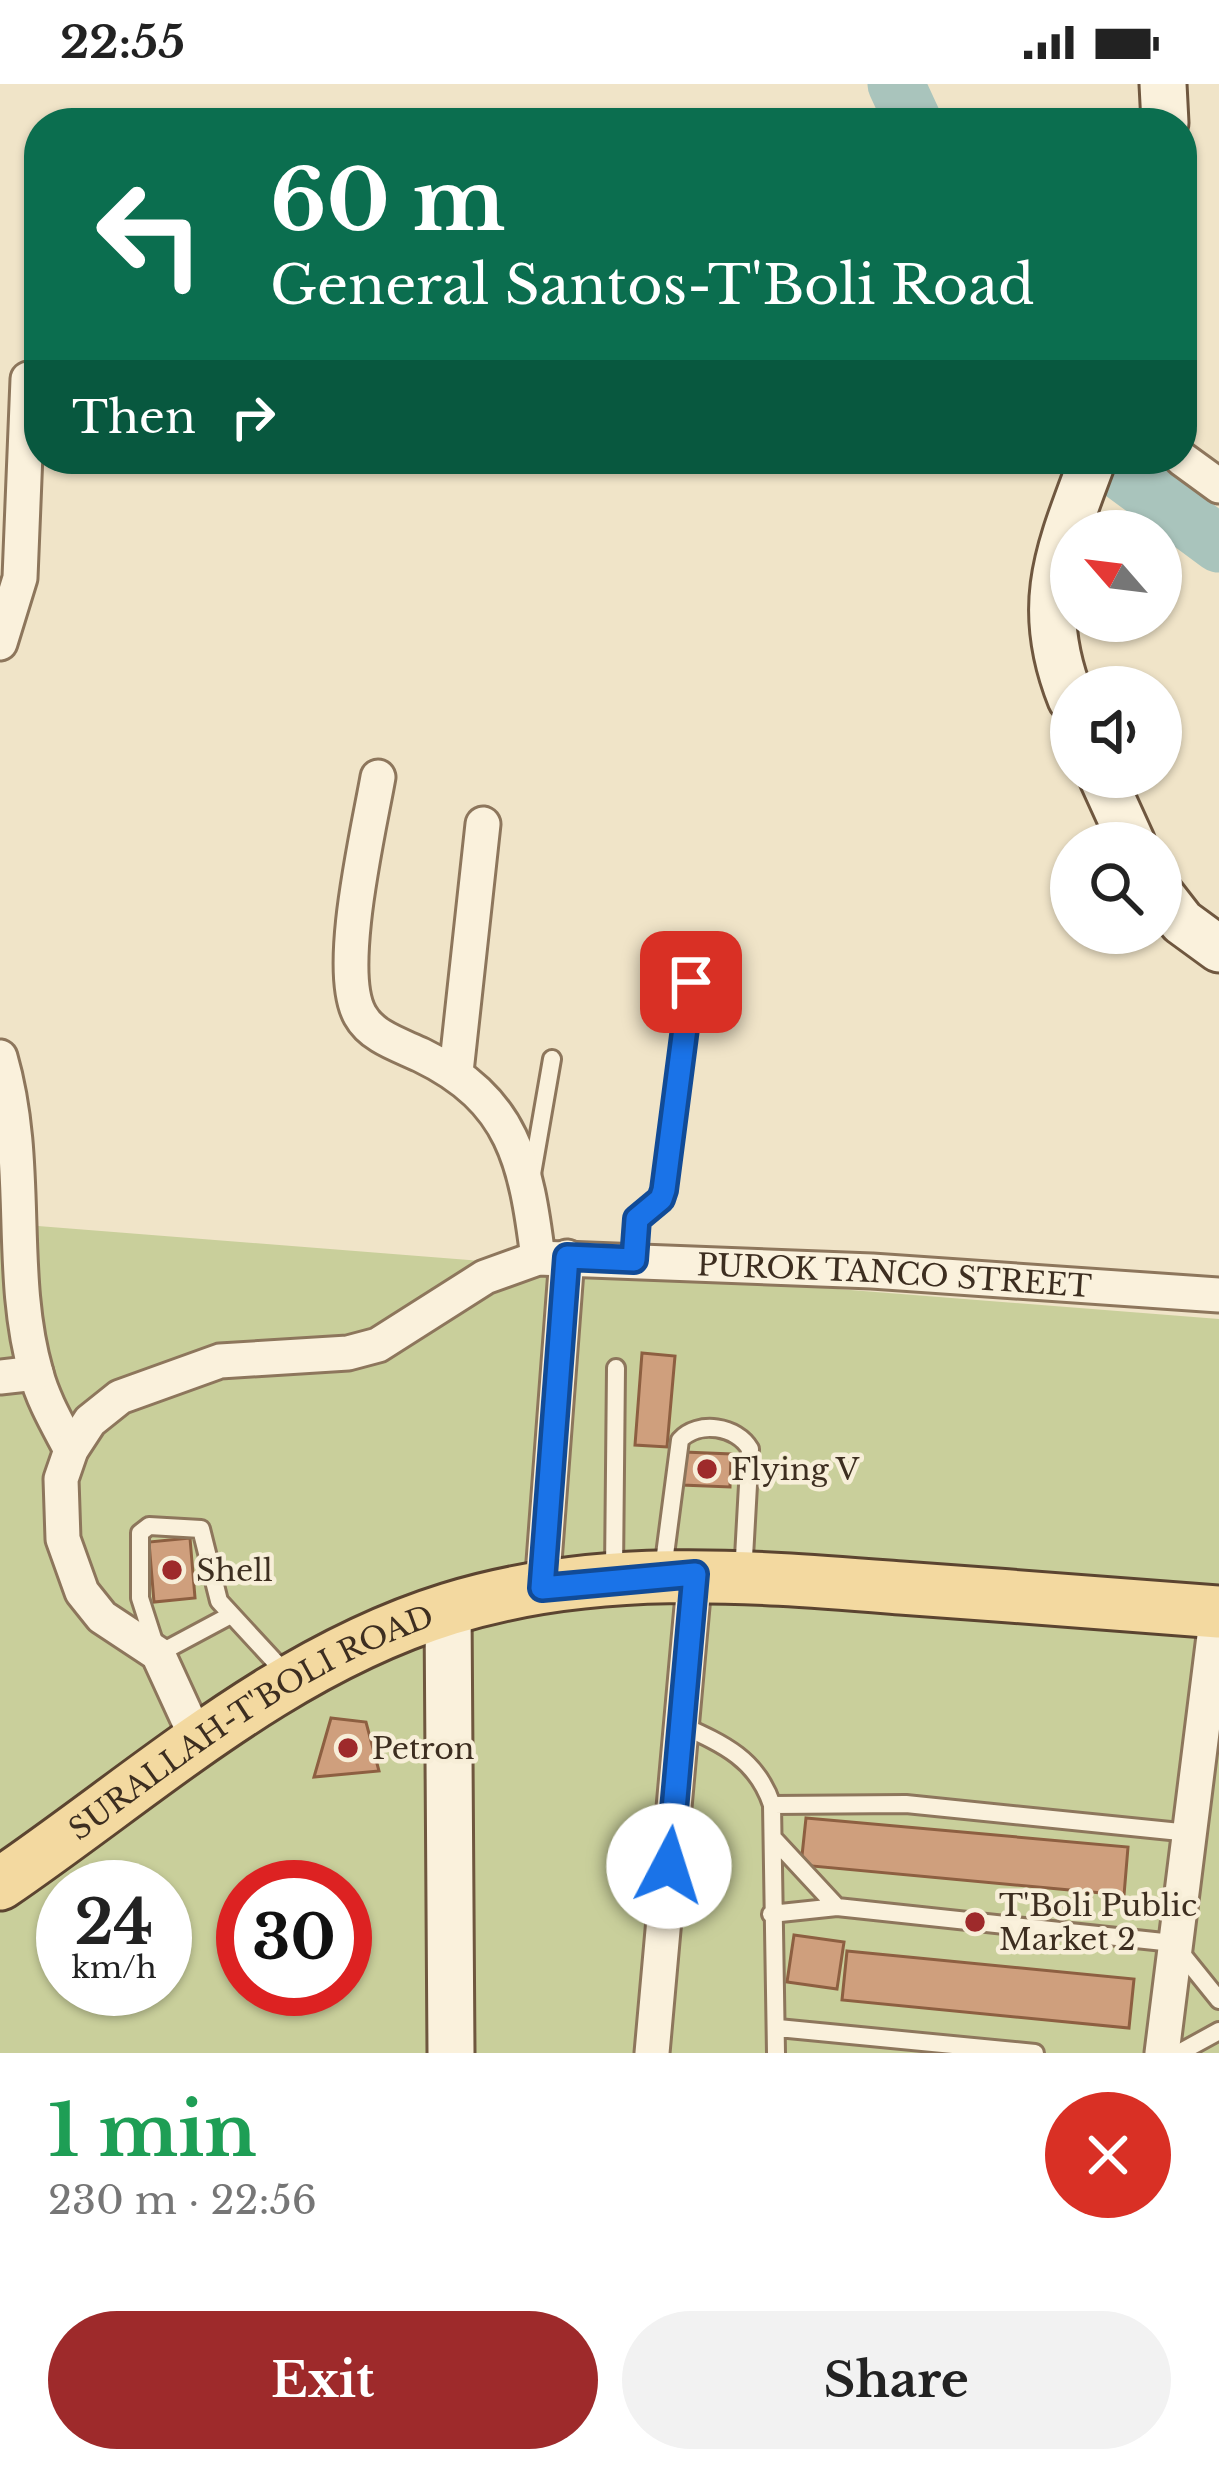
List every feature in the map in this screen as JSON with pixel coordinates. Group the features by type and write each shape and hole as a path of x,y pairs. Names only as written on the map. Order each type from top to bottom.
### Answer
{"main road":[{"name":"SURALLAH-T'BOLI ROAD","path":"0,1884 197,1739 292,1681 448,1609 542,1588 679,1575 1218,1612"}],"street":[{"path":"0,643 20,578 24,474"},
{"path":"1062,666 1052,628 1054,564 1088,474"},
{"path":"379,777 354,916 352,988 359,1015 377,1034 456,1072 498,1112 552,1257 542,1588"},
{"path":"456,1072 483,824"},
{"path":"1182,922 1219,949"},
{"path":"0,1057 16,1114 25,1304 36,1373 71,1450"},
{"path":"197,1739 158,1654 102,1617 70,1568 60,1507 71,1450 90,1421 120,1397 220,1361 347,1353 378,1345 485,1277 552,1257"},
{"name":"PUROK TANCO STREET","path":"552,1257 1219,1294"},
{"path":"0,1377 36,1373"},
{"path":"652,2053 681,1725 679,1575"},
{"path":"448,1609 451,2053"},
{"path":"1162,2053 1190,1833 1212,1712 1218,1612"}],"lane":[{"path":"634,1260 637,1219 661,1199 664,1190 691,982"},
{"path":"529,1187 552,1059"},
{"path":"616,1367 679,1575"},
{"path":"696,1429 723,1429 744,1438 750,1448 679,1575 680,1440 696,1429"},
{"path":"229,1616 158,1654 140,1598 137,1540 149,1526 188,1524 205,1533 214,1589 229,1616 292,1681"},
{"path":"681,1725 742,1756 766,1787 772,1805 776,2053"},
{"path":"772,1805 906,1804 1190,1833"},
{"path":"773,1838 837,1906"},
{"path":"771,1914 837,1906 1174,1943 1219,2000"},
{"path":"778,2028 1035,2053"},
{"path":"1179,2053 1219,2031"}],"green space":[{"path":"0,1223 1219,1319 1219,2053 0,2053"}],"building":[{"path":"642,1353 675,1356 667,1447 635,1445"},
{"name":"Flying V","path":"684,1452 731,1454 730,1487 682,1485"},
{"name":"Shell","path":"190,1538 195,1598 154,1602 149,1542"},
{"path":"331,1718 366,1722 379,1771 314,1777"},
{"path":"806,1818 1128,1847 1124,1895 801,1865"},
{"path":"794,1935 844,1942 837,1989 787,1982"},
{"path":"847,1951 1134,1979 1129,2028 842,2000"}],"waterway":[{"path":"896,84 907,108"},
{"path":"1124,474 1219,544"}],"place":[{"name":"Flying V","path":"707,1469"},
{"name":"Shell","path":"172,1570"},
{"name":"Petron","path":"348,1748"},
{"name":"T'Boli Public Market 2","path":"975,1922"}],"route":[{"path":"669,1866 695,1574 663,1573 542,1588 567,1257 634,1260 637,1219 661,1199 664,1190 691,982"}]}
